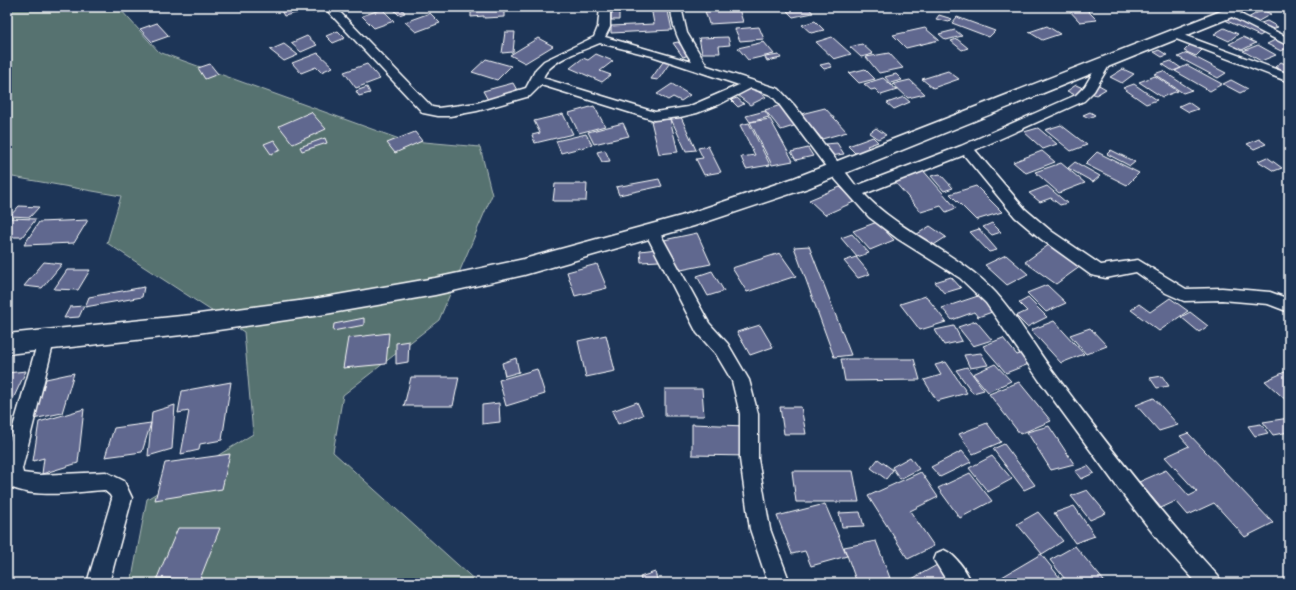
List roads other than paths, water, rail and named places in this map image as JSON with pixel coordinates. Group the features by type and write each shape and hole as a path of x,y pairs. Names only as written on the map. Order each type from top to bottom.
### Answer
{"main road":[{"path":"7,344 219,322 385,296 498,274 652,232 732,208 835,170 1237,10"}],"street":[{"path":"329,7 428,110 437,113 450,112 533,90 538,74 542,68 552,61 599,39 702,68 775,92 786,102 835,170 874,213 915,243 964,271 991,298 1045,375 1121,476 1184,555 1211,583"},
{"path":"599,39 604,27 605,7"},
{"path":"676,7 677,23 680,31 702,68"},
{"path":"1237,10 1289,44"},
{"path":"1175,35 1289,78"},
{"path":"855,192 966,149 1080,98 1090,88 1105,62"},
{"path":"537,80 654,116 673,116 695,111 718,102 750,84"},
{"path":"966,149 1020,213 1097,271 1106,272 1138,266 1172,289 1184,295 1222,294 1270,298 1289,306"},
{"path":"652,232 689,304 704,328 722,349 740,380 749,414 749,459 760,529 779,583"},
{"path":"46,341 12,469 18,481 39,484 106,481 117,488 122,498 98,583"},
{"path":"944,560 961,583"}]}
